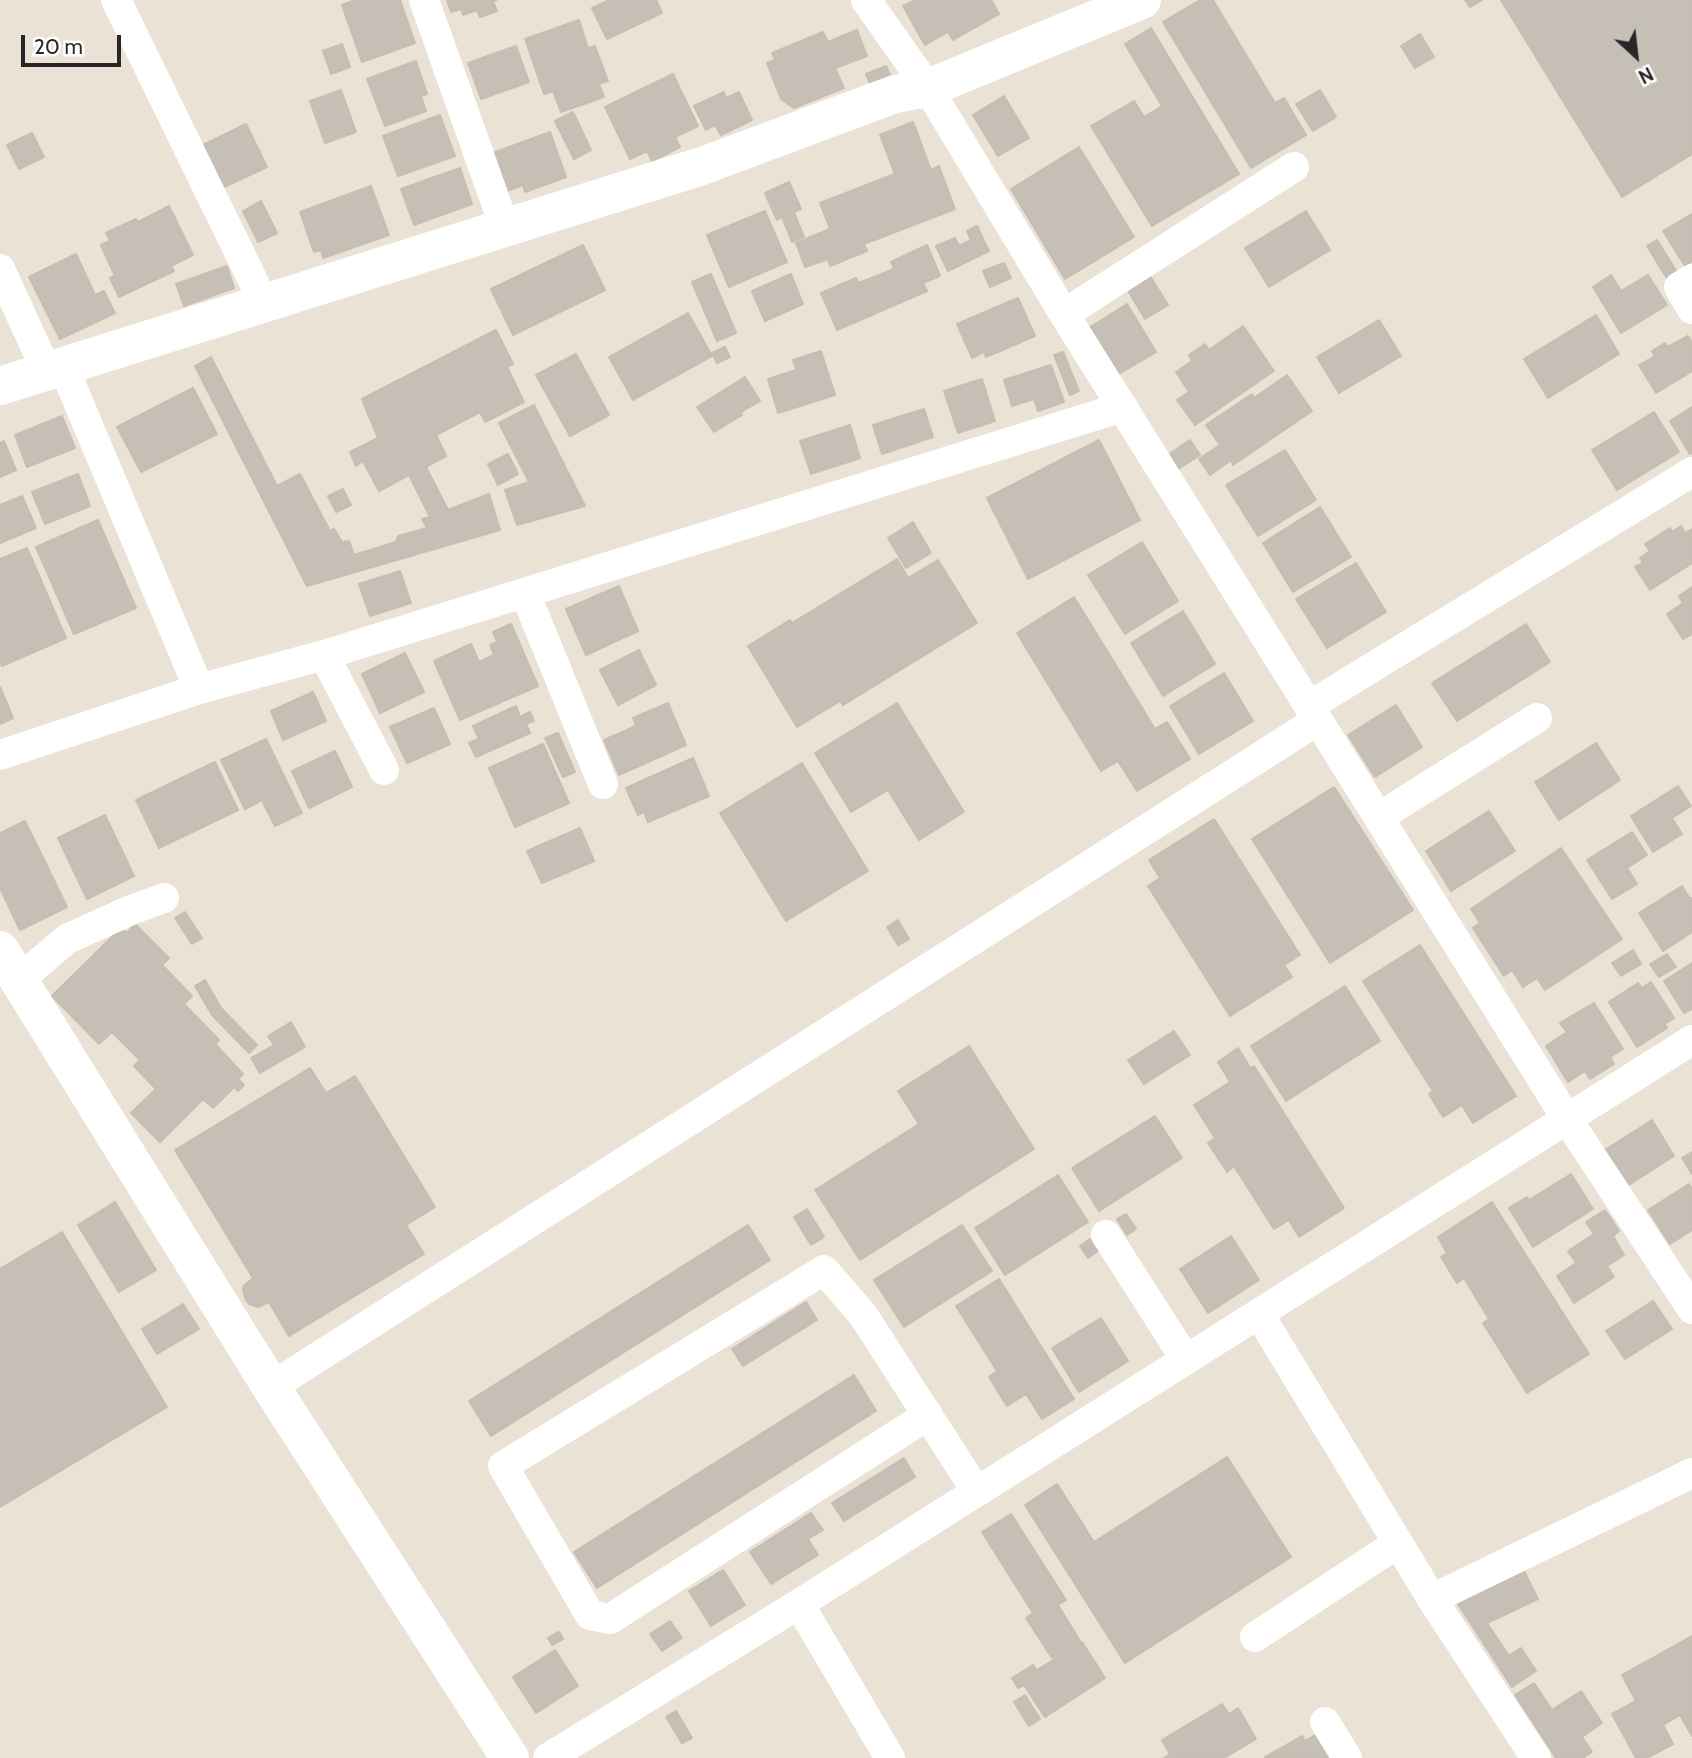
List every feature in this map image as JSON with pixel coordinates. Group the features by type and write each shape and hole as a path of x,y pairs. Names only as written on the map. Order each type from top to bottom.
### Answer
{"street":[{"path":"116,0 264,303"},
{"path":"424,0 505,228"},
{"path":"866,0 928,88 1064,314 1567,1119 1692,1309"},
{"path":"0,386 702,166 895,93 928,88 1142,0"},
{"path":"1064,314 1294,167"},
{"path":"0,268 55,369 199,689"},
{"path":"1692,279 1679,288 1692,309"},
{"path":"0,755 199,689 324,655 1123,407"},
{"path":"271,1387 1314,713 1688,484"},
{"path":"525,593 603,784"},
{"path":"324,655 384,770"},
{"path":"1379,817 1537,718"},
{"path":"164,898 131,909 10,965 271,1387 510,1758"},
{"path":"548,1758 799,1604 1692,1040"},
{"path":"1106,1235 1186,1360"},
{"path":"928,1415 610,1619 590,1615 503,1466 824,1269 863,1315 928,1415 977,1492"},
{"path":"1259,1314 1432,1599 1536,1758"},
{"path":"1432,1599 1692,1473"},
{"path":"1255,1637 1398,1543"},
{"path":"799,1604 890,1758"},
{"path":"1325,1722 1347,1758"}],"building":[{"path":"355,0 400,0 415,43 362,62 342,5"},
{"path":"447,0 497,0 493,1 497,11 480,17 477,10 463,15 461,9 451,12"},
{"path":"609,0 656,0 662,13 607,39 592,8"},
{"path":"915,0 991,0 999,14 953,40 948,32 925,45 903,6"},
{"path":"1200,0 1213,0 1275,103 1284,98 1306,135 1251,168 1163,22"},
{"path":"1465,0 1482,0 1470,7"},
{"path":"1501,0 1692,0 1692,154 1622,197"},
{"path":"579,20 588,48 595,46 608,81 599,84 604,97 561,112 553,91 544,94 525,39"},
{"path":"1151,28 1239,174 1152,226 1091,126 1134,101 1144,117 1162,106 1125,44"},
{"path":"857,30 867,56 835,68 844,88 794,108 781,99 767,63 775,60 772,53 823,32 828,42"},
{"path":"1420,34 1434,57 1415,68 1401,46"},
{"path":"342,44 350,67 331,74 323,51"},
{"path":"516,46 529,82 481,99 468,63"},
{"path":"416,61 427,94 421,96 426,111 385,126 367,79"},
{"path":"886,66 890,75 870,84 866,74"},
{"path":"673,74 698,126 675,137 680,147 652,161 647,151 630,159 605,107"},
{"path":"341,90 356,132 325,143 310,101"},
{"path":"1320,90 1336,117 1313,131 1296,104"},
{"path":"724,92 726,98 739,92 752,120 721,135 715,125 706,130 694,106"},
{"path":"1004,96 1029,138 998,156 973,115"},
{"path":"573,112 591,150 574,159 555,121"},
{"path":"440,115 455,156 398,176 383,136"},
{"path":"913,122 931,170 939,166 955,209 864,244 867,251 830,266 828,259 805,267 796,243 830,229 820,203 895,174 880,135"},
{"path":"246,124 267,167 224,187 203,145"},
{"path":"550,132 566,177 525,192 523,185 507,191 493,153"},
{"path":"32,133 44,157 19,169 7,145"},
{"path":"1079,147 1134,237 1065,279 1011,189"},
{"path":"460,168 472,204 414,225 401,189"},
{"path":"789,182 801,209 794,212 804,237 792,242 782,217 777,220 765,193"},
{"path":"371,186 389,235 323,258 321,250 314,252 300,212"},
{"path":"261,201 277,233 258,242 243,211"},
{"path":"169,206 193,255 171,266 174,271 119,297 110,278 115,276 101,245 110,241 106,233 136,219 138,222"},
{"path":"765,211 787,262 729,287 707,235"},
{"path":"1306,211 1330,250 1269,287 1245,248"},
{"path":"1692,214 1692,261 1685,266 1663,231"},
{"path":"977,226 989,251 948,271 936,246 955,238 959,246 971,240 967,231"},
{"path":"1657,240 1678,274 1668,280 1647,246"},
{"path":"583,245 605,290 513,335 491,289"},
{"path":"927,245 940,276 923,283 927,291 837,330 821,293 856,278 859,283 894,269 891,262"},
{"path":"76,254 95,295 104,291 115,313 60,339 29,277"},
{"path":"1004,263 1011,278 990,287 983,271"},
{"path":"227,266 234,288 184,306 176,284"},
{"path":"711,274 736,333 717,341 692,282"},
{"path":"791,274 803,304 765,321 752,291"},
{"path":"1611,275 1621,291 1648,275 1667,305 1621,333 1593,287"},
{"path":"1150,276 1168,305 1145,319 1127,289"},
{"path":"1018,298 1035,336 986,357 984,352 972,358 957,324"},
{"path":"1127,304 1156,352 1112,378 1084,331"},
{"path":"688,313 712,356 633,400 609,357"},
{"path":"1596,315 1619,354 1548,398 1524,359"},
{"path":"1379,320 1401,356 1339,393 1317,357"},
{"path":"1243,326 1274,371 1195,425 1177,400 1189,392 1176,372 1192,361 1189,355 1205,344 1209,350"},
{"path":"496,330 513,364 507,367 524,402 485,422 480,412 436,435 446,456 426,467 448,510 489,494 500,530 307,586 195,366 211,357 277,486 300,474 330,531 334,529 342,542 349,541 354,555 396,542 398,536 427,528 422,519 430,517 409,475 379,491 363,461 356,466 350,452 378,438 362,399"},
{"path":"1688,336 1692,342 1692,371 1656,393 1639,365 1655,356 1652,351 1665,343 1668,347"},
{"path":"725,347 730,357 717,363 712,353"},
{"path":"821,351 835,395 778,413 768,379 796,370 793,360"},
{"path":"1063,352 1079,391 1070,395 1054,355"},
{"path":"576,354 609,415 570,436 536,375"},
{"path":"1051,365 1064,402 1038,411 1034,399 1012,406 1004,380"},
{"path":"1287,375 1312,411 1233,465 1231,460 1210,475 1199,459 1220,445 1206,425 1252,394 1254,398"},
{"path":"745,377 760,401 714,432 697,407"},
{"path":"982,379 995,421 958,433 944,391"},
{"path":"193,388 217,434 141,472 117,427"},
{"path":"534,405 585,506 517,525 505,490 529,482 499,423"},
{"path":"1692,407 1692,453 1690,454 1670,421"},
{"path":"924,409 933,437 882,454 873,425"},
{"path":"1654,412 1679,452 1617,490 1592,450"},
{"path":"62,416 75,448 27,467 15,435"},
{"path":"850,425 860,458 811,474 800,441"},
{"path":"1099,440 1140,520 1028,579 987,498"},
{"path":"1190,440 1200,455 1178,469 1168,455"},
{"path":"4,441 16,470 0,477 0,443"},
{"path":"1285,450 1316,500 1258,536 1226,485"},
{"path":"508,454 518,474 498,485 488,464"},
{"path":"78,474 90,506 45,524 32,492"},
{"path":"343,489 351,505 336,512 328,496"},
{"path":"22,496 36,528 0,543 0,505"},
{"path":"1320,507 1351,557 1293,592 1263,543"},
{"path":"98,520 136,608 74,634 36,547"},
{"path":"913,522 931,553 906,568 888,538"},
{"path":"1681,526 1685,533 1692,529 1692,563 1650,590 1635,567 1643,563 1640,558 1650,551 1645,544 1670,528 1672,532"},
{"path":"1142,542 1178,601 1125,634 1088,575"},
{"path":"27,548 66,638 2,666 0,559"},
{"path":"897,559 908,578 938,560 977,623 843,705 840,701 797,727 748,646 790,620 792,623"},
{"path":"1356,563 1386,612 1327,648 1296,599"},
{"path":"400,571 411,603 370,616 359,584"},
{"path":"619,586 638,631 586,655 566,609"},
{"path":"1692,587 1692,634 1683,639 1667,614 1683,603 1679,596"},
{"path":"1074,597 1155,729 1167,722 1190,759 1137,791 1118,761 1101,771 1017,633"},
{"path":"1183,611 1215,664 1163,696 1131,643"},
{"path":"511,624 538,686 460,720 434,661 471,644 479,662 494,655 490,645 497,642 493,632"},
{"path":"1526,624 1550,662 1457,721 1432,683"},
{"path":"639,650 656,685 618,705 600,670"},
{"path":"405,653 424,692 380,713 362,674"},
{"path":"1224,673 1253,721 1199,754 1170,706"},
{"path":"0,687 13,718 0,724"},
{"path":"313,692 326,721 283,740 271,711"},
{"path":"668,703 686,745 619,775 604,740 636,726 633,718"},
{"path":"897,703 964,812 919,840 888,790 851,812 815,753"},
{"path":"1396,705 1422,747 1375,777 1348,735"},
{"path":"516,706 520,717 530,712 534,721 526,724 530,733 476,757 469,743 479,739 473,726"},
{"path":"434,708 450,744 407,763 390,727"},
{"path":"558,733 575,772 563,777 545,738"},
{"path":"266,739 302,813 275,826 262,800 245,809 221,760"},
{"path":"1596,743 1620,780 1559,820 1535,782"},
{"path":"543,744 569,803 515,827 489,768"},
{"path":"335,751 352,787 309,808 292,771"},
{"path":"693,758 709,796 648,822 644,812 638,815 626,788"},
{"path":"215,762 238,810 159,848 136,800"},
{"path":"802,763 868,871 786,921 720,813"},
{"path":"1678,786 1691,806 1672,818 1682,834 1653,852 1631,816"},
{"path":"1334,787 1413,910 1330,963 1252,839"},
{"path":"1489,811 1515,851 1451,891 1426,851"},
{"path":"105,815 134,876 87,899 58,838"},
{"path":"1214,819 1300,955 1284,965 1292,977 1230,1016 1148,886 1160,878 1149,860"},
{"path":"25,821 67,907 20,930 0,888 0,833"},
{"path":"580,828 594,861 542,883 527,851"},
{"path":"1632,832 1647,855 1627,868 1637,884 1612,899 1587,860"},
{"path":"1561,848 1622,939 1545,990 1537,978 1523,987 1512,970 1504,976 1473,928 1480,923 1471,909"},
{"path":"1682,886 1690,899 1692,898 1692,932 1663,951 1639,913"},
{"path":"185,912 202,938 192,944 175,918"},
{"path":"898,920 909,939 898,945 887,927"},
{"path":"135,924 169,958 162,965 192,996 184,1004 219,1040 215,1044 243,1074 238,1079 244,1085 238,1091 234,1087 213,1108 203,1099 160,1142 131,1113 156,1089 134,1066 140,1060 112,1032 99,1044 52,996 121,928 127,933"},
{"path":"1420,945 1516,1096 1473,1123 1462,1105 1443,1117 1429,1094 1433,1091 1363,981"},
{"path":"1633,950 1641,964 1621,976 1612,963"},
{"path":"1667,954 1676,967 1659,977 1650,964"},
{"path":"1692,963 1692,1009 1684,1013 1664,981"},
{"path":"205,980 221,1008 257,1045 249,1053 212,1015 195,986"},
{"path":"1651,982 1674,1018 1665,1024 1667,1028 1637,1047 1609,1002 1638,983 1642,988"},
{"path":"1345,986 1380,1041 1286,1101 1251,1046"},
{"path":"1594,1003 1623,1049 1610,1057 1614,1064 1590,1079 1585,1071 1568,1082 1546,1046 1567,1032 1560,1023"},
{"path":"291,1022 305,1047 260,1073 251,1058 274,1045 268,1036"},
{"path":"1174,1031 1190,1055 1144,1084 1128,1060"},
{"path":"969,1046 1034,1149 860,1260 815,1190 919,1124 898,1091"},
{"path":"1238,1048 1251,1069 1254,1066 1344,1208 1299,1237 1289,1220 1274,1229 1234,1166 1227,1172 1208,1143 1215,1138 1194,1105 1230,1082 1218,1062"},
{"path":"310,1068 326,1093 355,1076 435,1207 406,1225 424,1254 289,1336 269,1302 258,1307 246,1300 244,1286 253,1278 175,1150"},
{"path":"1155,1116 1182,1158 1099,1211 1072,1168"},
{"path":"1652,1120 1674,1156 1627,1186 1605,1150"},
{"path":"1692,1152 1692,1174 1682,1158"},
{"path":"1571,1174 1593,1209 1533,1247 1509,1208 1527,1197 1529,1200"},
{"path":"1058,1175 1088,1222 1005,1275 975,1228"},
{"path":"1689,1184 1692,1189 1692,1230 1670,1244 1648,1210"},
{"path":"115,1202 156,1270 119,1292 78,1225"},
{"path":"1492,1202 1589,1354 1527,1393 1483,1323 1489,1319 1464,1278 1457,1283 1441,1257 1447,1253 1438,1237"},
{"path":"807,1209 824,1237 811,1245 794,1217"},
{"path":"1605,1210 1619,1231 1613,1236 1624,1255 1607,1266 1614,1277 1574,1303 1557,1276 1576,1263 1568,1251 1594,1234 1586,1222"},
{"path":"1126,1214 1136,1229 1127,1235 1117,1219"},
{"path":"748,1225 770,1260 491,1436 469,1401"},
{"path":"962,1225 992,1271 904,1327 874,1280"},
{"path":"62,1232 167,1407 0,1507 0,1269"},
{"path":"1231,1236 1259,1280 1208,1313 1180,1269"},
{"path":"1090,1239 1098,1251 1088,1258 1080,1246"},
{"path":"999,1279 1074,1399 1042,1419 1026,1394 1007,1406 989,1377 997,1371 956,1306"},
{"path":"1653,1301 1672,1329 1625,1359 1606,1331"},
{"path":"806,1302 817,1320 743,1366 732,1349"},
{"path":"183,1304 199,1329 157,1354 142,1329"},
{"path":"1101,1318 1128,1361 1079,1392 1052,1348"},
{"path":"854,1375 876,1411 597,1588 574,1552"},
{"path":"1227,1457 1291,1557 1125,1663 1025,1505 1057,1484 1094,1542"},
{"path":"904,1458 915,1477 844,1521 832,1503"},
{"path":"811,1513 823,1530 808,1539 818,1555 771,1584 750,1552"},
{"path":"1011,1514 1066,1600 1058,1605 1080,1641 1052,1658 1026,1618 1033,1613 982,1532"},
{"path":"1522,1567 1538,1599 1487,1623 1509,1656 1521,1648 1536,1671 1512,1687 1456,1601"},
{"path":"723,1570 745,1605 711,1626 689,1591"},
{"path":"670,1621 682,1638 662,1651 650,1634"},
{"path":"559,1632 563,1639 552,1645 548,1638"},
{"path":"1692,1636 1692,1736 1680,1715 1663,1725 1673,1744 1647,1758 1636,1758 1612,1714 1636,1701 1622,1675"},
{"path":"1082,1642 1105,1678 1045,1717 1024,1685 1018,1688 1012,1678 1033,1665 1037,1670"},
{"path":"555,1650 578,1686 536,1713 513,1677"},
{"path":"1534,1683 1552,1710 1581,1691 1602,1723 1582,1737 1592,1752 1583,1758 1556,1758 1515,1695"},
{"path":"1025,1695 1040,1719 1029,1726 1014,1702"},
{"path":"1222,1704 1229,1714 1238,1708 1256,1739 1224,1758 1164,1758 1170,1754 1162,1740"},
{"path":"676,1711 692,1738 682,1743 666,1717"},
{"path":"1317,1734 1332,1758 1265,1757 1302,1736 1305,1741"}]}
